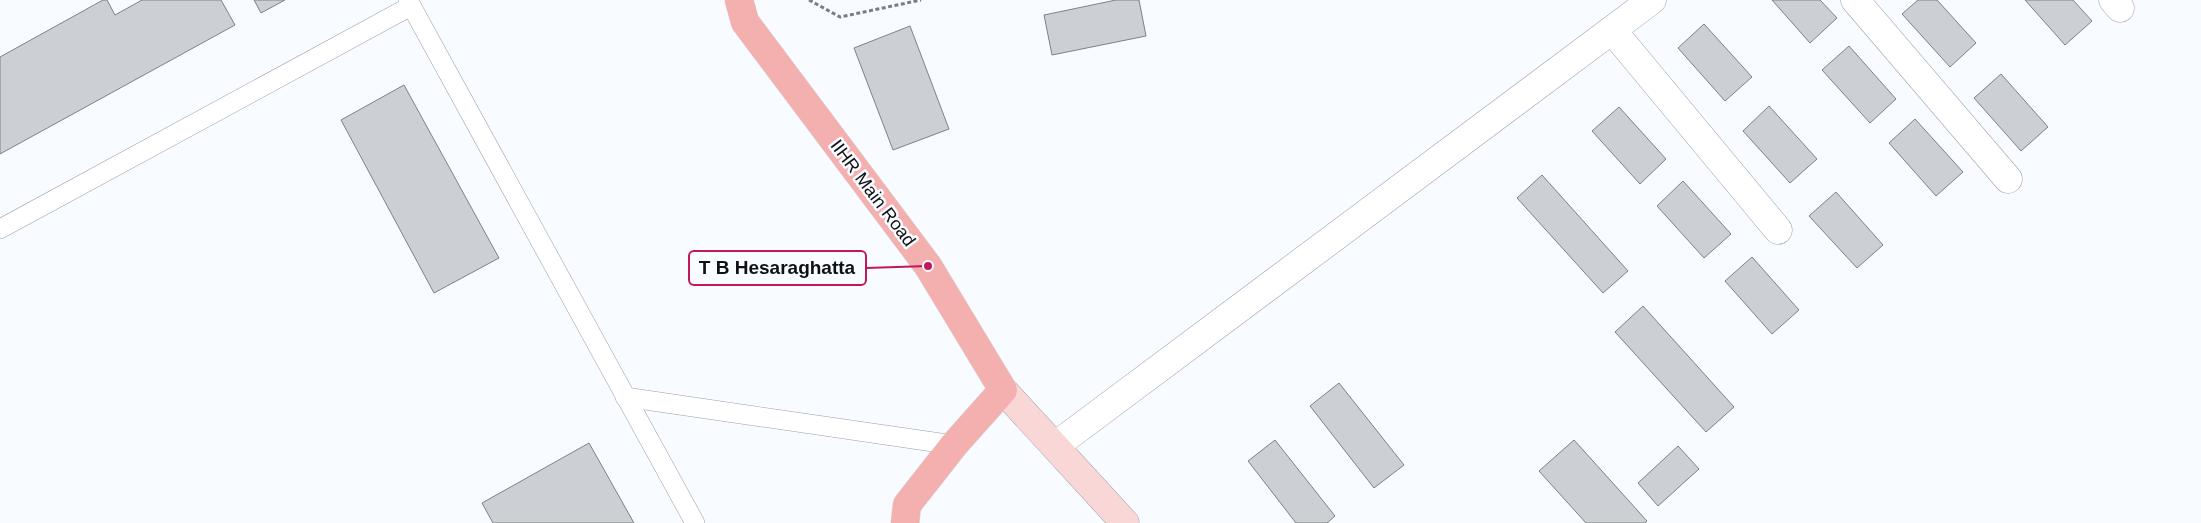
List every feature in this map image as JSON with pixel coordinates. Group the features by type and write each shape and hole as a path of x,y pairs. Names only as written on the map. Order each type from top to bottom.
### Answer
{"main road":[{"name":"IIHR Main Road","path":"739,0 745,22 928,266 1003,390"},
{"path":"905,523 907,505 954,445 1003,390 1125,523"}],"street":[{"path":"1055,446 1652,0"},
{"path":"1855,0 2008,180"},
{"path":"1612,30 1778,230"}],"lane":[{"path":"0,229 410,3 695,523"},
{"path":"625,397 954,445"}],"path":[{"path":"809,0 840,17 922,0"}],"building":[{"path":"103,0 107,0 115,15 142,0 221,0 235,25 0,154 0,57"},
{"path":"254,0 285,0 261,13"},
{"path":"1116,0 1139,0 1146,36 1052,55 1044,15"},
{"path":"1772,0 1820,0 1837,18 1810,43"},
{"path":"1918,0 1937,0 1976,43 1950,67 1902,14"},
{"path":"2025,0 2073,0 2092,21 2065,45"},
{"path":"1704,24 1752,77 1725,101 1678,48"},
{"path":"910,26 949,129 893,150 854,48"},
{"path":"1849,46 1896,99 1870,123 1822,70"},
{"path":"2001,74 2048,127 2021,151 1974,98"},
{"path":"404,85 499,258 434,293 341,120"},
{"path":"1769,106 1817,159 1790,183 1743,131"},
{"path":"1619,107 1666,159 1640,184 1592,131"},
{"path":"1915,119 1963,172 1936,196 1889,143"},
{"path":"1542,175 1628,271 1603,293 1517,198"},
{"path":"1683,181 1731,234 1704,258 1657,206"},
{"path":"1836,192 1883,245 1857,268 1809,216"},
{"path":"1752,257 1799,310 1772,334 1725,281"},
{"path":"1643,306 1734,407 1706,432 1615,332"},
{"path":"1339,383 1404,465 1374,488 1310,406"},
{"path":"1275,440 1335,516 1327,523 1296,523 1248,461"},
{"path":"1574,440 1647,521 1645,523 1586,523 1539,471"},
{"path":"589,443 634,523 493,523 482,503"},
{"path":"1678,446 1699,469 1658,506 1638,483"}],"place":[{"name":"T B Hesaraghatta","path":"928,266"}]}
